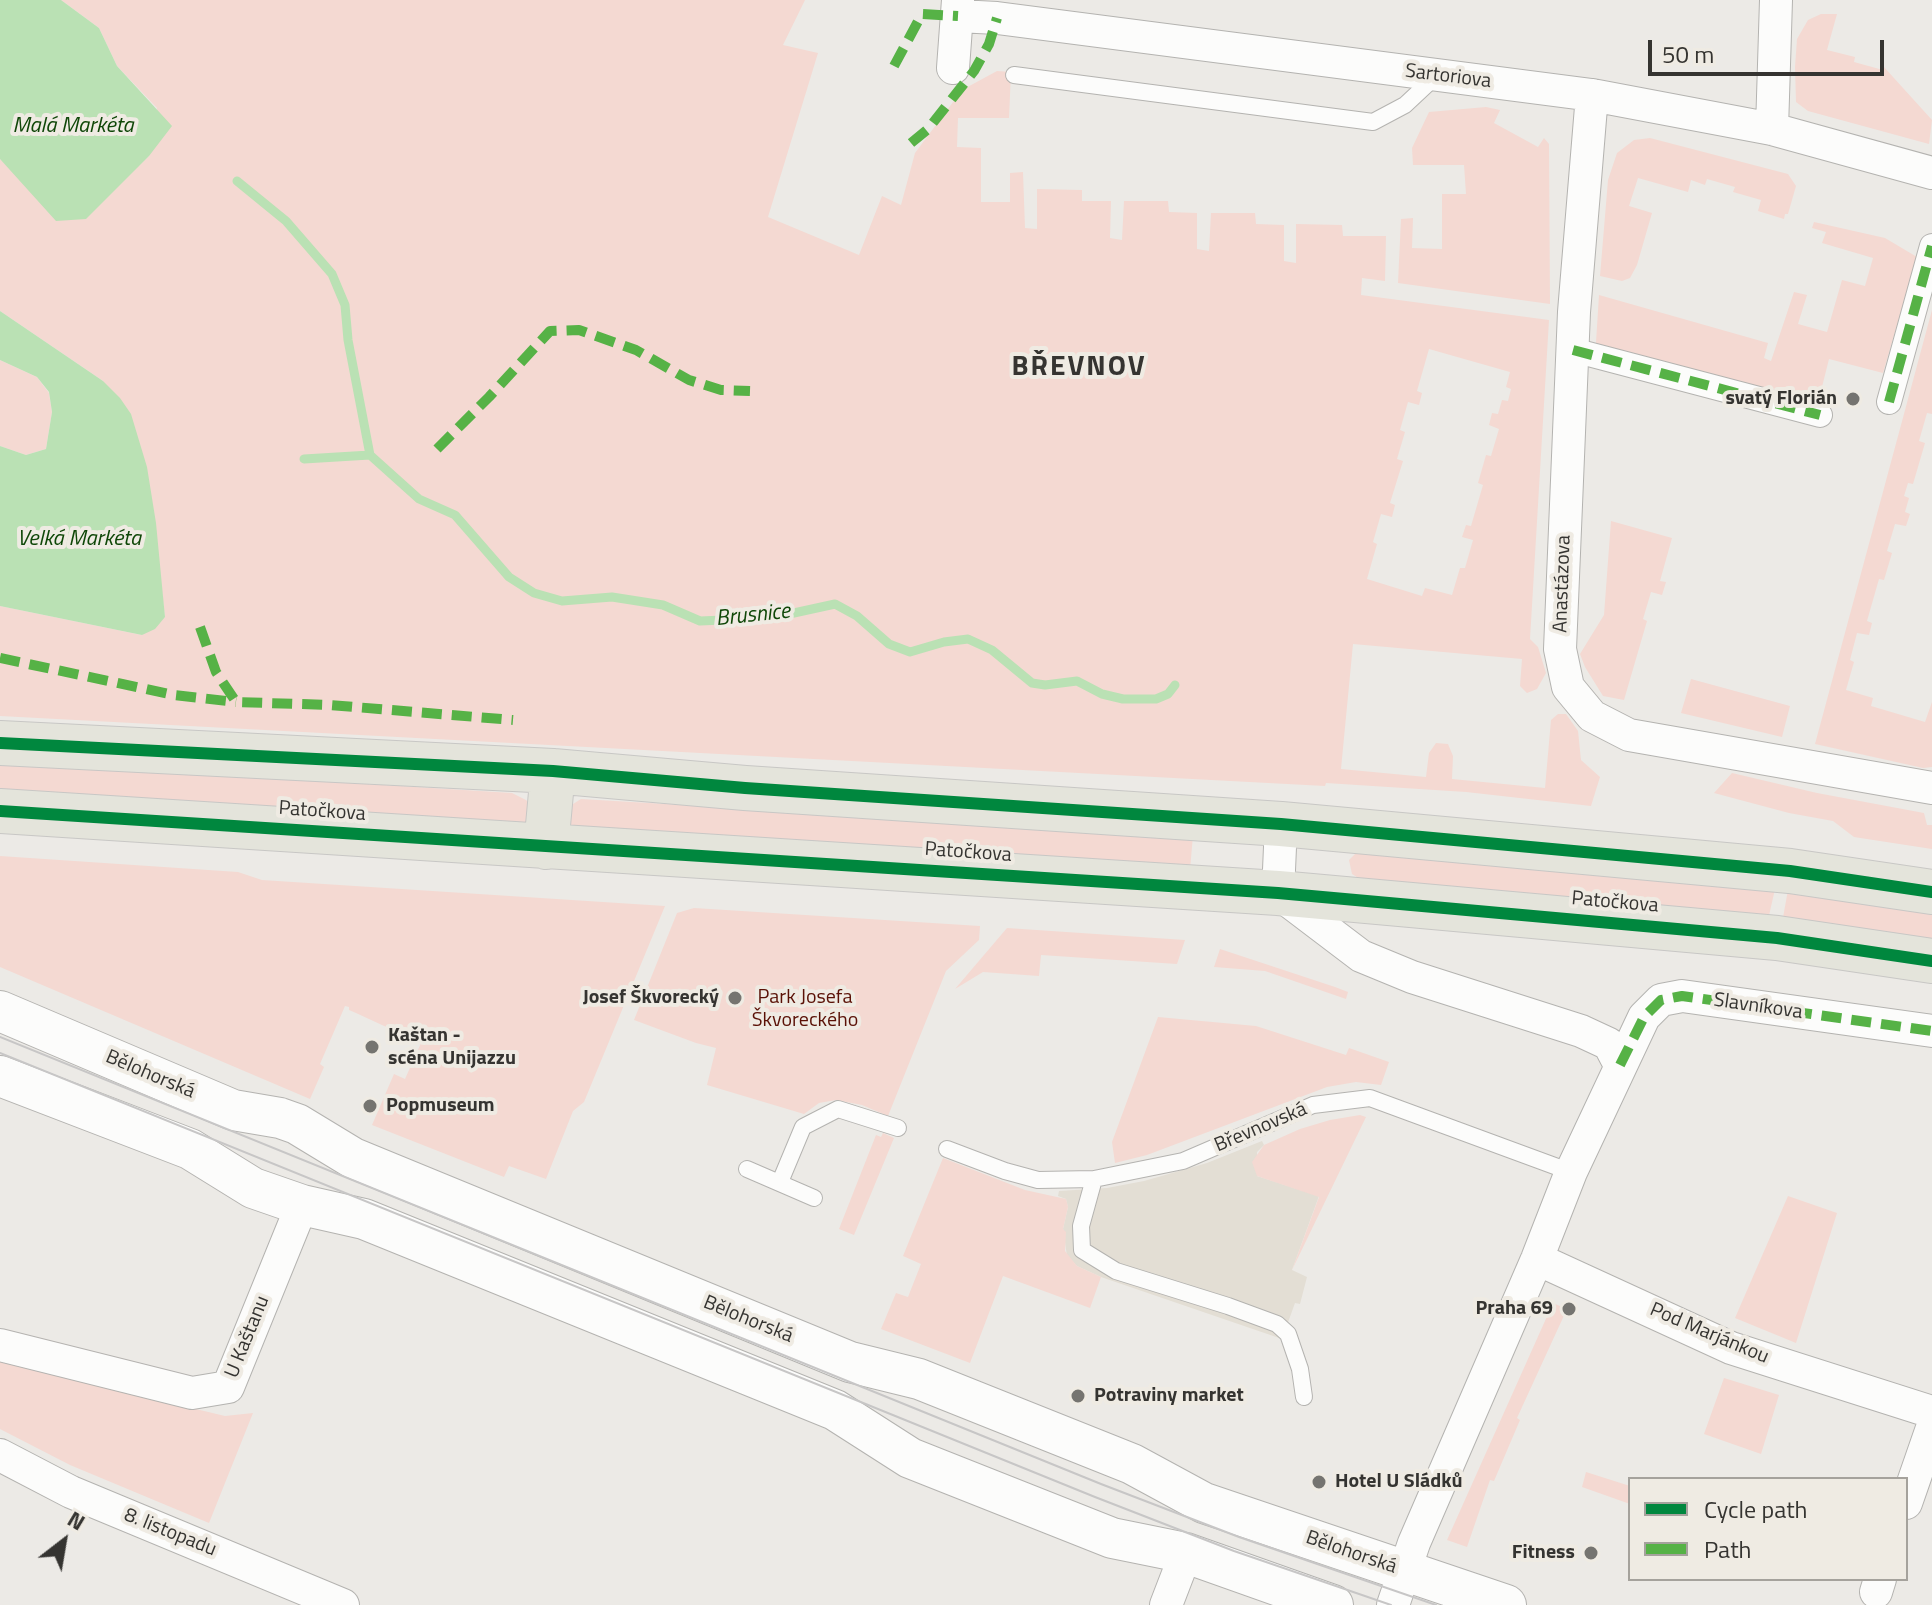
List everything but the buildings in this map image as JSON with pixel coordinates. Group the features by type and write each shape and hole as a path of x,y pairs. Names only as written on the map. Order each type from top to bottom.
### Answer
{"main road":[{"path":"0,743 553,771 745,788 1281,824 1790,871 1932,892"},
{"path":"546,847 553,771"},
{"name":"Patočkova","path":"0,811 1278,893 1777,938 1932,961"}],"street":[{"path":"1772,129 1776,0"},
{"path":"953,68 958,8"},
{"name":"Sartoriova","path":"958,8 997,18 1592,95 1772,129 1932,173"},
{"name":"Anastázova","path":"1592,95 1573,350 1560,649 1568,687 1592,716 1629,735 1932,788"},
{"path":"1889,402 1932,246"},
{"path":"1573,350 1820,415"},
{"path":"1281,824 1278,893 1361,956 1412,977 1581,1031 1609,1044 1620,1065 1571,1172 1537,1259 1414,1543 1399,1588"},
{"name":"Slavníkova","path":"1620,1065 1644,1017 1661,1000 1682,996 1932,1031"},
{"name":"Bělohorská","path":"0,1011 233,1110 297,1124 353,1158 850,1362 938,1387 1132,1464 1204,1503 1399,1588 1506,1605"},
{"path":"0,1076 190,1149 253,1188 302,1205 364,1219 821,1404 835,1410 900,1454 1112,1538 1186,1553 1333,1605"},
{"name":"U Kaštanu","path":"0,1345 192,1393 228,1387 302,1205"},
{"name":"Pod Marjánkou","path":"1537,1259 1731,1348 1932,1412"},
{"path":"1908,1497 1932,1428"},
{"name":"8. listopadu","path":"0,1455 71,1492 343,1605"},
{"path":"1166,1605 1186,1553"}],"lane":[{"path":"1014,75 1373,122 1405,105 1437,75"},
{"name":"Břevnovská","path":"947,1149 1038,1180 1094,1179 1183,1161 1313,1105 1370,1098 1571,1172"},
{"path":"780,1182 803,1127 838,1109 898,1128"},
{"path":"747,1169 814,1198"},
{"path":"1094,1179 1081,1226 1082,1250 1116,1271 1277,1324 1288,1334 1300,1369 1304,1397"}],"shaded area":[{"path":"1262,1141 1264,1145 1257,1152 1257,1176 1319,1196 1292,1270 1307,1277 1300,1304 1295,1303 1282,1339 1101,1277 1077,1266 1067,1256 1063,1229 1068,1207 1066,1199 1058,1196 1059,1191 1107,1188 1144,1181 1207,1163"}],"green space":[{"path":"61,0 805,0 783,45 818,53 768,217 859,255 882,196 901,205 915,153 962,90 997,71 1011,72 1009,118 958,118 957,147 981,148 981,202 1010,202 1010,173 1023,172 1025,228 1037,229 1037,189 1082,190 1082,201 1111,201 1110,238 1122,240 1124,201 1168,201 1169,212 1197,213 1197,249 1209,251 1211,213 1255,213 1256,224 1284,225 1284,261 1296,263 1296,224 1342,225 1343,236 1386,236 1385,281 1362,278 1361,295 1549,320 1530,639 1538,647 1546,673 1537,689 1527,693 1520,686 1522,659 1353,644 1341,769 1426,777 1429,753 1436,743 1448,744 1453,756 1452,779 1545,788 1551,720 1558,714 1566,714 1578,731 1581,760 1600,777 1591,806 1466,792 1326,783 1325,786 0,716 0,606 142,635 165,617 161,585 103,381 0,311 0,159 8,166 118,185 149,156 157,108 117,66 99,28","holes":["1429,349 1510,372 1506,387 1511,389 1508,401 1502,400 1498,414 1492,413 1489,425 1499,429 1491,456 1486,455 1478,483 1483,485 1471,526 1466,525 1462,537 1473,540 1465,568 1460,568 1452,595 1425,588 1422,596 1367,579 1377,544 1373,542 1381,514 1392,517 1395,505 1390,503 1403,461 1397,459 1405,432 1400,430 1408,402 1419,405 1422,393 1417,391"]},
{"path":"1821,14 1837,14 1827,50 1855,57 1854,62 1883,70 1884,67 1932,120 1929,144 1808,111 1796,102 1797,39 1808,20"},
{"path":"1486,107 1500,110 1494,123 1538,147 1544,138 1549,144 1550,304 1398,283 1401,219 1413,218 1412,248 1442,249 1442,194 1466,194 1464,165 1413,165 1412,148 1429,112"},
{"path":"1650,138 1788,174 1796,186 1788,214 1784,219 1758,211 1761,200 1733,192 1735,187 1707,179 1705,185 1691,180 1688,192 1638,178 1629,206 1652,213 1637,265 1630,278 1622,281 1600,276 1608,180 1617,153 1634,140"},
{"path":"1814,222 1885,238 1917,257 1883,373 1829,359 1813,423 1595,358 1599,295 1768,343 1764,358 1771,361 1794,292 1807,295 1798,324 1827,332 1842,280 1865,286 1873,258 1822,243 1826,232 1812,228"},
{"path":"1932,310 1932,414 1927,413 1919,441 1925,443 1913,484 1908,483 1904,496 1909,498 1905,512 1910,514 1906,526 1895,524 1887,551 1892,553 1884,580 1879,579 1867,621 1872,623 1869,635 1857,633 1850,660 1854,662 1846,690 1873,698 1871,706 1925,722 1932,702 1932,767 1923,768 1815,744"},
{"path":"0,360 37,377 49,393 52,412 46,449 26,455 0,446"},
{"path":"1611,521 1672,538 1660,581 1666,582 1662,595 1651,592 1643,619 1647,621 1624,700 1603,696 1580,654 1604,615"},
{"path":"1691,679 1790,706 1782,737 1681,713"},
{"path":"0,761 512,793 533,807 531,820 517,828 0,792"},
{"path":"1732,773 1924,813 1927,825 1932,825 1932,849 1854,837 1833,821 1714,793"},
{"path":"581,799 1193,835 1190,870 579,832 567,822 565,809"},
{"path":"1360,849 1775,889 1768,920 1365,882 1352,874 1349,860"},
{"path":"0,856 238,872 262,880 665,906 584,1102 573,1111 546,1179 509,1166 504,1177 372,1125 394,1074 405,1079 421,1043 349,1010 349,1007 345,1006 320,1064 324,1067 310,1099 0,967"},
{"path":"1788,890 1932,910 1932,943 1782,923"},
{"name":"Park Josefa Škvoreckého","path":"694,908 980,926 979,940 946,971 888,1116 862,1105 836,1100 819,1103 804,1114 707,1085 716,1048 634,1020 677,913"},
{"path":"1007,928 1185,940 1177,964 1041,955 1039,976 983,972 955,989"},
{"path":"1220,949 1348,992 1346,999 1265,971 1214,967"},
{"path":"1158,1017 1256,1026 1346,1055 1349,1048 1389,1062 1381,1085 1356,1082 1327,1087 1147,1155 1115,1163 1112,1142"},
{"path":"1360,1115 1366,1117 1292,1270 1319,1197 1257,1176 1252,1162 1264,1145 1300,1129"},
{"path":"883,1133 894,1138 854,1235 839,1229 876,1135 881,1137"},
{"path":"943,1158 1025,1190 1066,1199 1068,1207 1063,1229 1066,1232 1065,1251 1077,1266 1101,1277 1090,1308 1003,1276 970,1363 881,1329 896,1293 908,1297 921,1264 903,1256"},
{"path":"1788,1196 1837,1213 1796,1343 1735,1318"},
{"path":"1553,1303 1567,1309 1517,1418 1520,1420 1494,1481 1490,1480 1467,1547 1447,1540"},
{"path":"0,1362 225,1416 253,1413 209,1523 70,1465 0,1429"},
{"path":"1724,1378 1779,1395 1761,1454 1704,1434"},
{"path":"1586,1472 1628,1485 1628,1503 1582,1487"}],"water":[{"name":"Malá Markéta","path":"0,0 61,0 99,28 117,66 172,126 149,156 86,219 56,221 0,159"},
{"name":"Velká Markéta","path":"0,311 103,381 131,414 147,467 156,523 165,617 155,629 142,635 0,606 0,446 26,455 46,449 52,412 49,392 37,377 0,360"}],"waterway":[{"path":"237,181 286,221 332,274 345,305 348,340 370,455"},
{"name":"Brusnice","path":"304,459 370,455 419,499 455,515 509,577 534,593 562,601 612,597 663,605 700,621 771,618 835,604 857,616 889,644 910,652 968,639 992,650 1032,683 1045,685 1077,681 1102,694 1123,699 1156,699 1168,694 1175,685"}],"tram line":[{"path":"0,1037 1101,1484 1239,1537 1436,1605"},
{"path":"0,1053 1095,1497 1234,1551 1391,1605"}],"marked path":[{"path":"894,66 922,14 958,16"},
{"path":"911,143 928,129 974,71 989,44 997,18"},
{"path":"1889,402 1932,246"},
{"path":"437,449 550,331 579,330 636,350 689,380 721,390 750,391"},
{"path":"1573,350 1820,415"},
{"path":"200,627 216,672 236,702 330,705 513,720"},
{"path":"0,658 174,695 236,702"},
{"path":"1620,1065 1644,1017 1661,1000 1682,996 1932,1031"}],"cycle path":[{"path":"0,743 553,771 745,788 1281,824 1790,871 1932,892"},
{"path":"0,811 1278,893 1777,938 1932,961"}],"place":[{"name":"svatý Florián","path":"1853,399"},
{"name":"Josef Škvorecký","path":"735,998"},
{"name":"Kaštan - scéna Unijazzu","path":"372,1047"},
{"name":"Popmuseum","path":"370,1106"},
{"name":"Praha 69","path":"1569,1309"},
{"name":"Potraviny market","path":"1078,1396"},
{"name":"Hotel U Sládků","path":"1319,1482"},
{"name":"Fitness","path":"1591,1553"}],"district":[{"name":"BŘEVNOV","path":"1079,368"}]}
